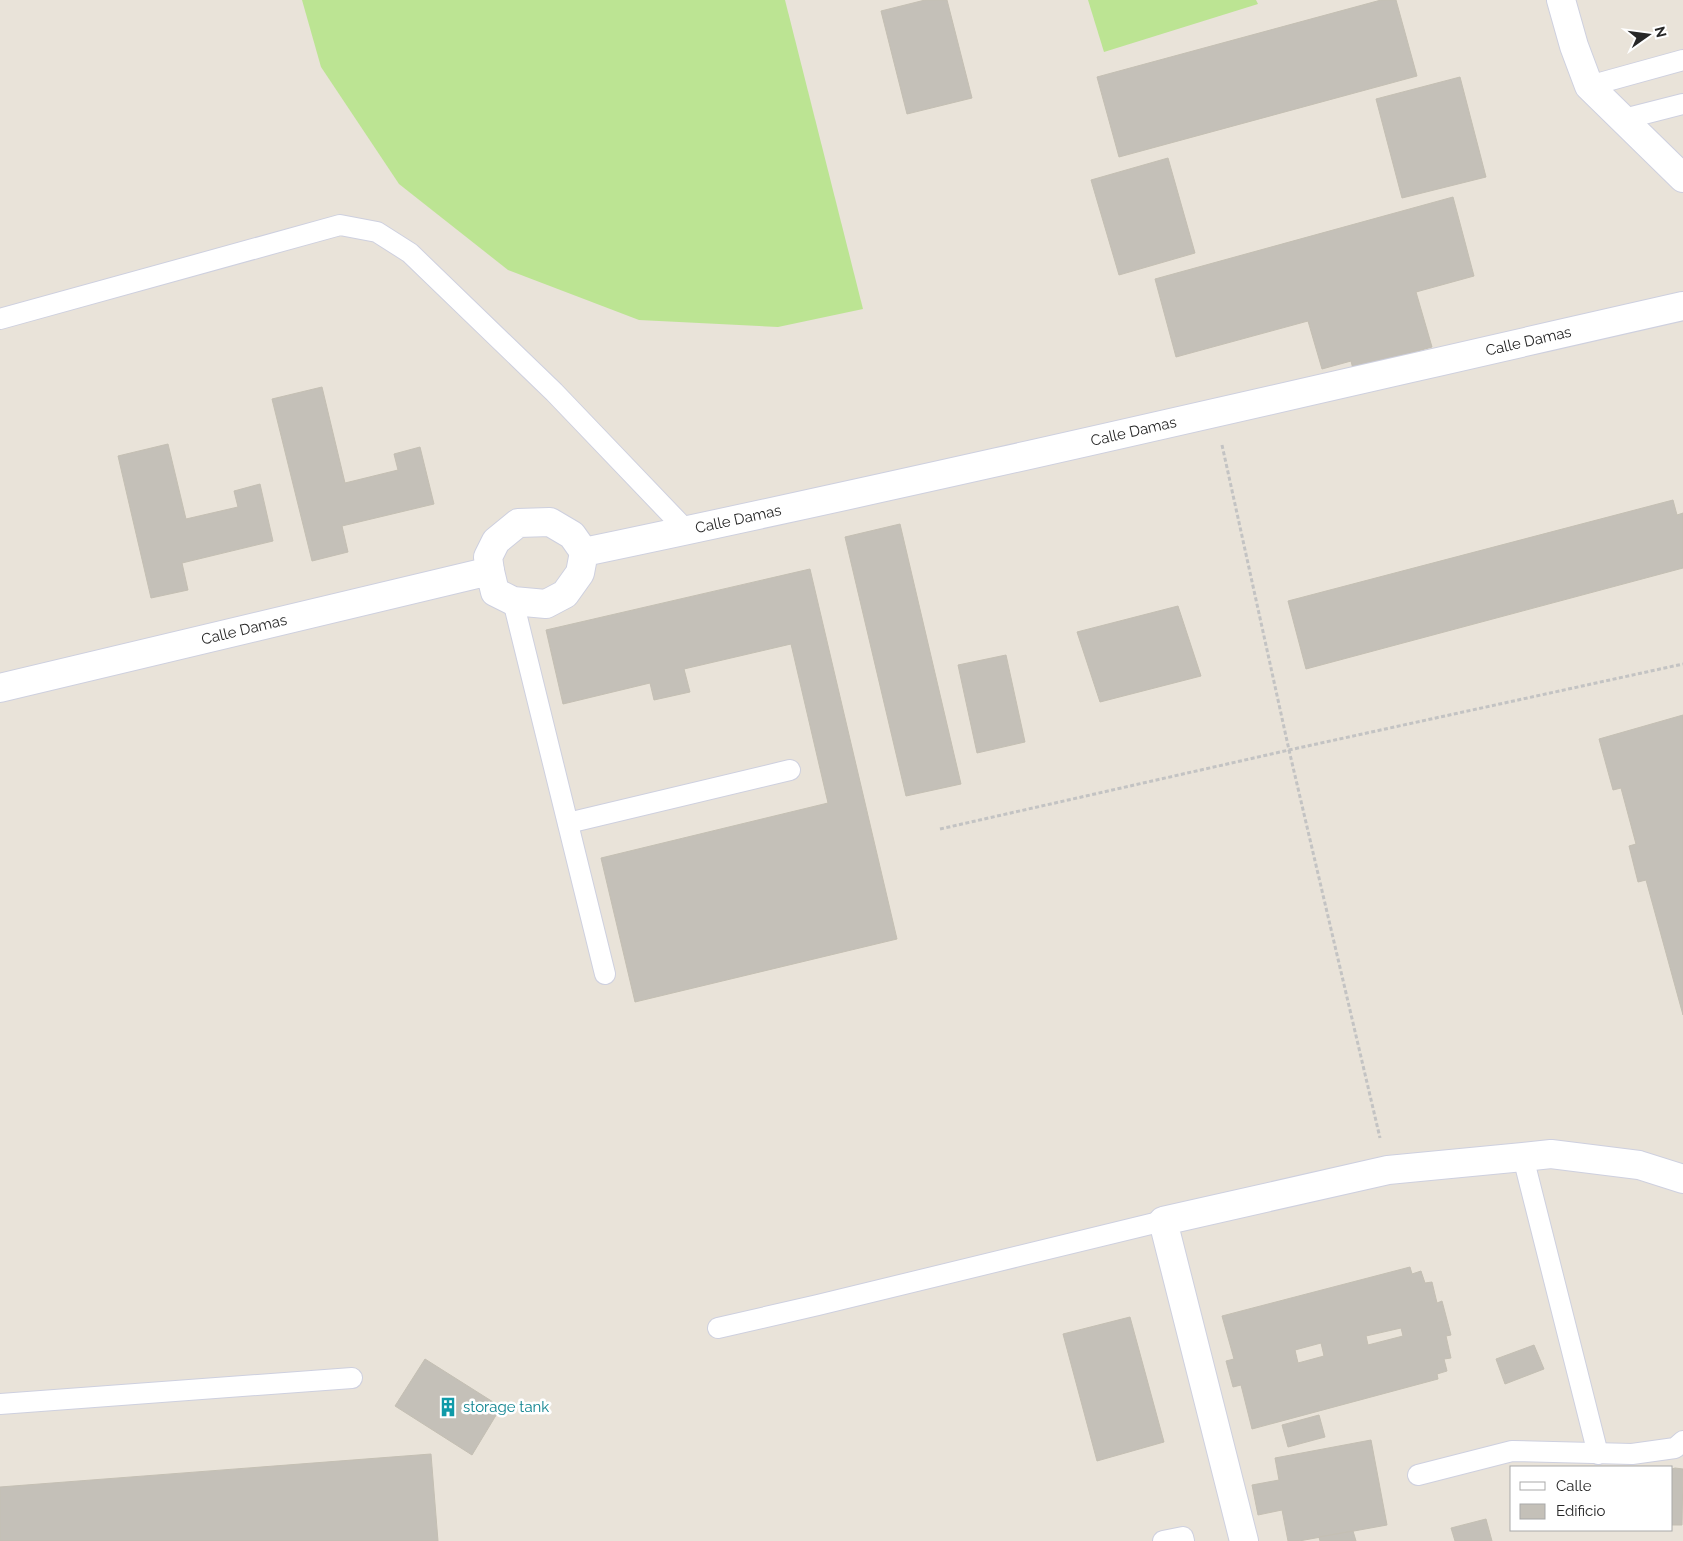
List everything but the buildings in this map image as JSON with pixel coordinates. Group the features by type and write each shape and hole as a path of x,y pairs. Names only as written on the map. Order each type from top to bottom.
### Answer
{"street":[{"path":"1561,0 1574,46 1589,86 1683,178"},
{"name":"Calle Damas","path":"584,552 687,531 1683,306"},
{"path":"550,522 572,535 584,552 580,574 565,594 546,604 513,602 495,592 488,557 496,541 518,523 550,522"},
{"name":"Calle Damas","path":"0,688 490,571"},
{"path":"1244,1541 1164,1221 1388,1170 1551,1154 1638,1165 1683,1179"}],"lane":[{"path":"1589,86 1683,60"},
{"path":"1624,120 1683,104"},
{"path":"0,319 340,226 377,232 410,253 554,392 687,531"},
{"path":"513,602 605,974"},
{"path":"568,823 790,770"},
{"path":"1523,1157 1598,1454"},
{"path":"718,1328 1164,1221"},
{"path":"0,1404 352,1378"},
{"path":"1418,1475 1512,1451 1598,1454 1641,1453 1675,1448 1683,1441"},
{"path":"1163,1541 1183,1537 1184,1541"}],"path":[{"path":"1214,413 1289,750 1388,1170"},
{"path":"940,829 1683,664"}],"green space":[{"path":"302,0 785,0 863,309 778,327 639,320 508,270 399,184 321,67"},
{"path":"1088,0 1256,0 1258,4 1104,52"}],"place":[{"name":"storage tank","path":"448,1407"}]}
